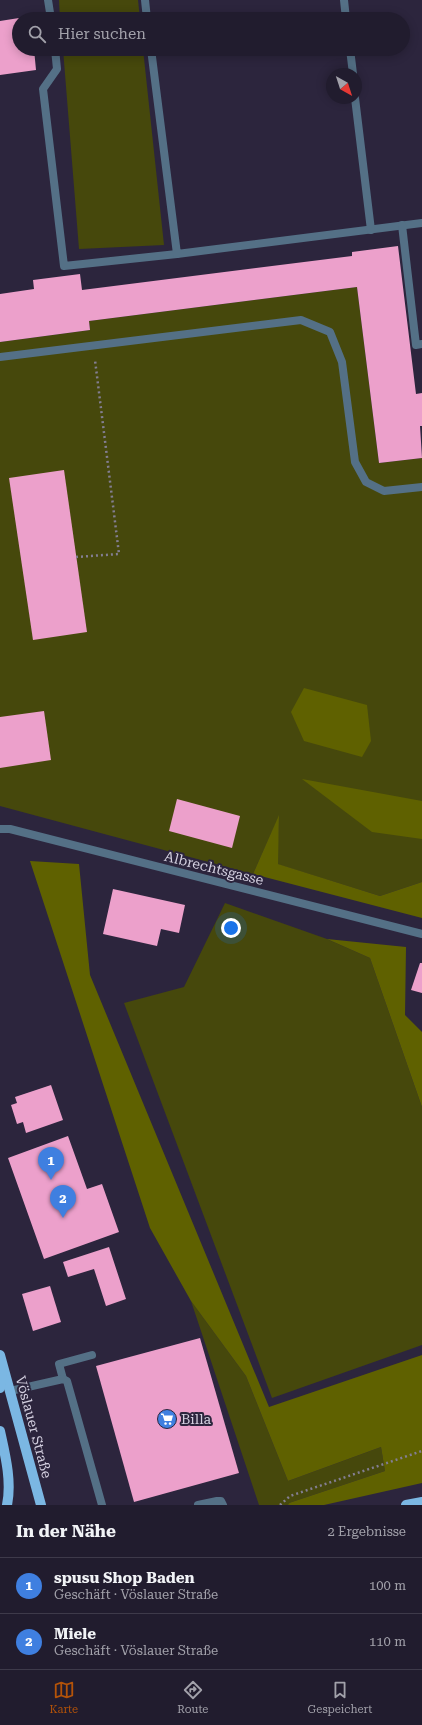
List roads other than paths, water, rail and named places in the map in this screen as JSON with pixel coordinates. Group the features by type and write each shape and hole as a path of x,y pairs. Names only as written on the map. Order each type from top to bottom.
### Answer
{"main road":[{"name":"Vöslauer Straße","path":"0,1355 1,1367 10,1391 41,1505"},
{"path":"0,1388 1,1367"},
{"path":"0,1431 6,1459 9,1495 7,1505"},
{"path":"406,1505 422,1502"}],"street":[{"path":"48,0 50,12"},
{"path":"145,0 146,12"},
{"path":"344,0 345,12"},
{"path":"56,56 57,69 43,89 64,266 177,254 422,223"},
{"path":"152,56 177,254"},
{"path":"351,56 352,68"},
{"path":"357,104 371,230"},
{"path":"402,225 416,345 422,344"},
{"path":"0,357 301,320 330,332 339,354 342,362 355,462 366,482 384,491 422,487"},
{"name":"Albrechtsgasse","path":"0,829 10,829 422,934"},
{"path":"92,1355 59,1364 63,1379 67,1381 102,1505"},
{"path":"10,1391 63,1379"},
{"path":"198,1505 217,1500 222,1503"}],"place":[{"name":"spusu Shop Baden","path":"51,1180"},
{"name":"Miele","path":"63,1218"},
{"name":"Billa","path":"167,1419"}]}
